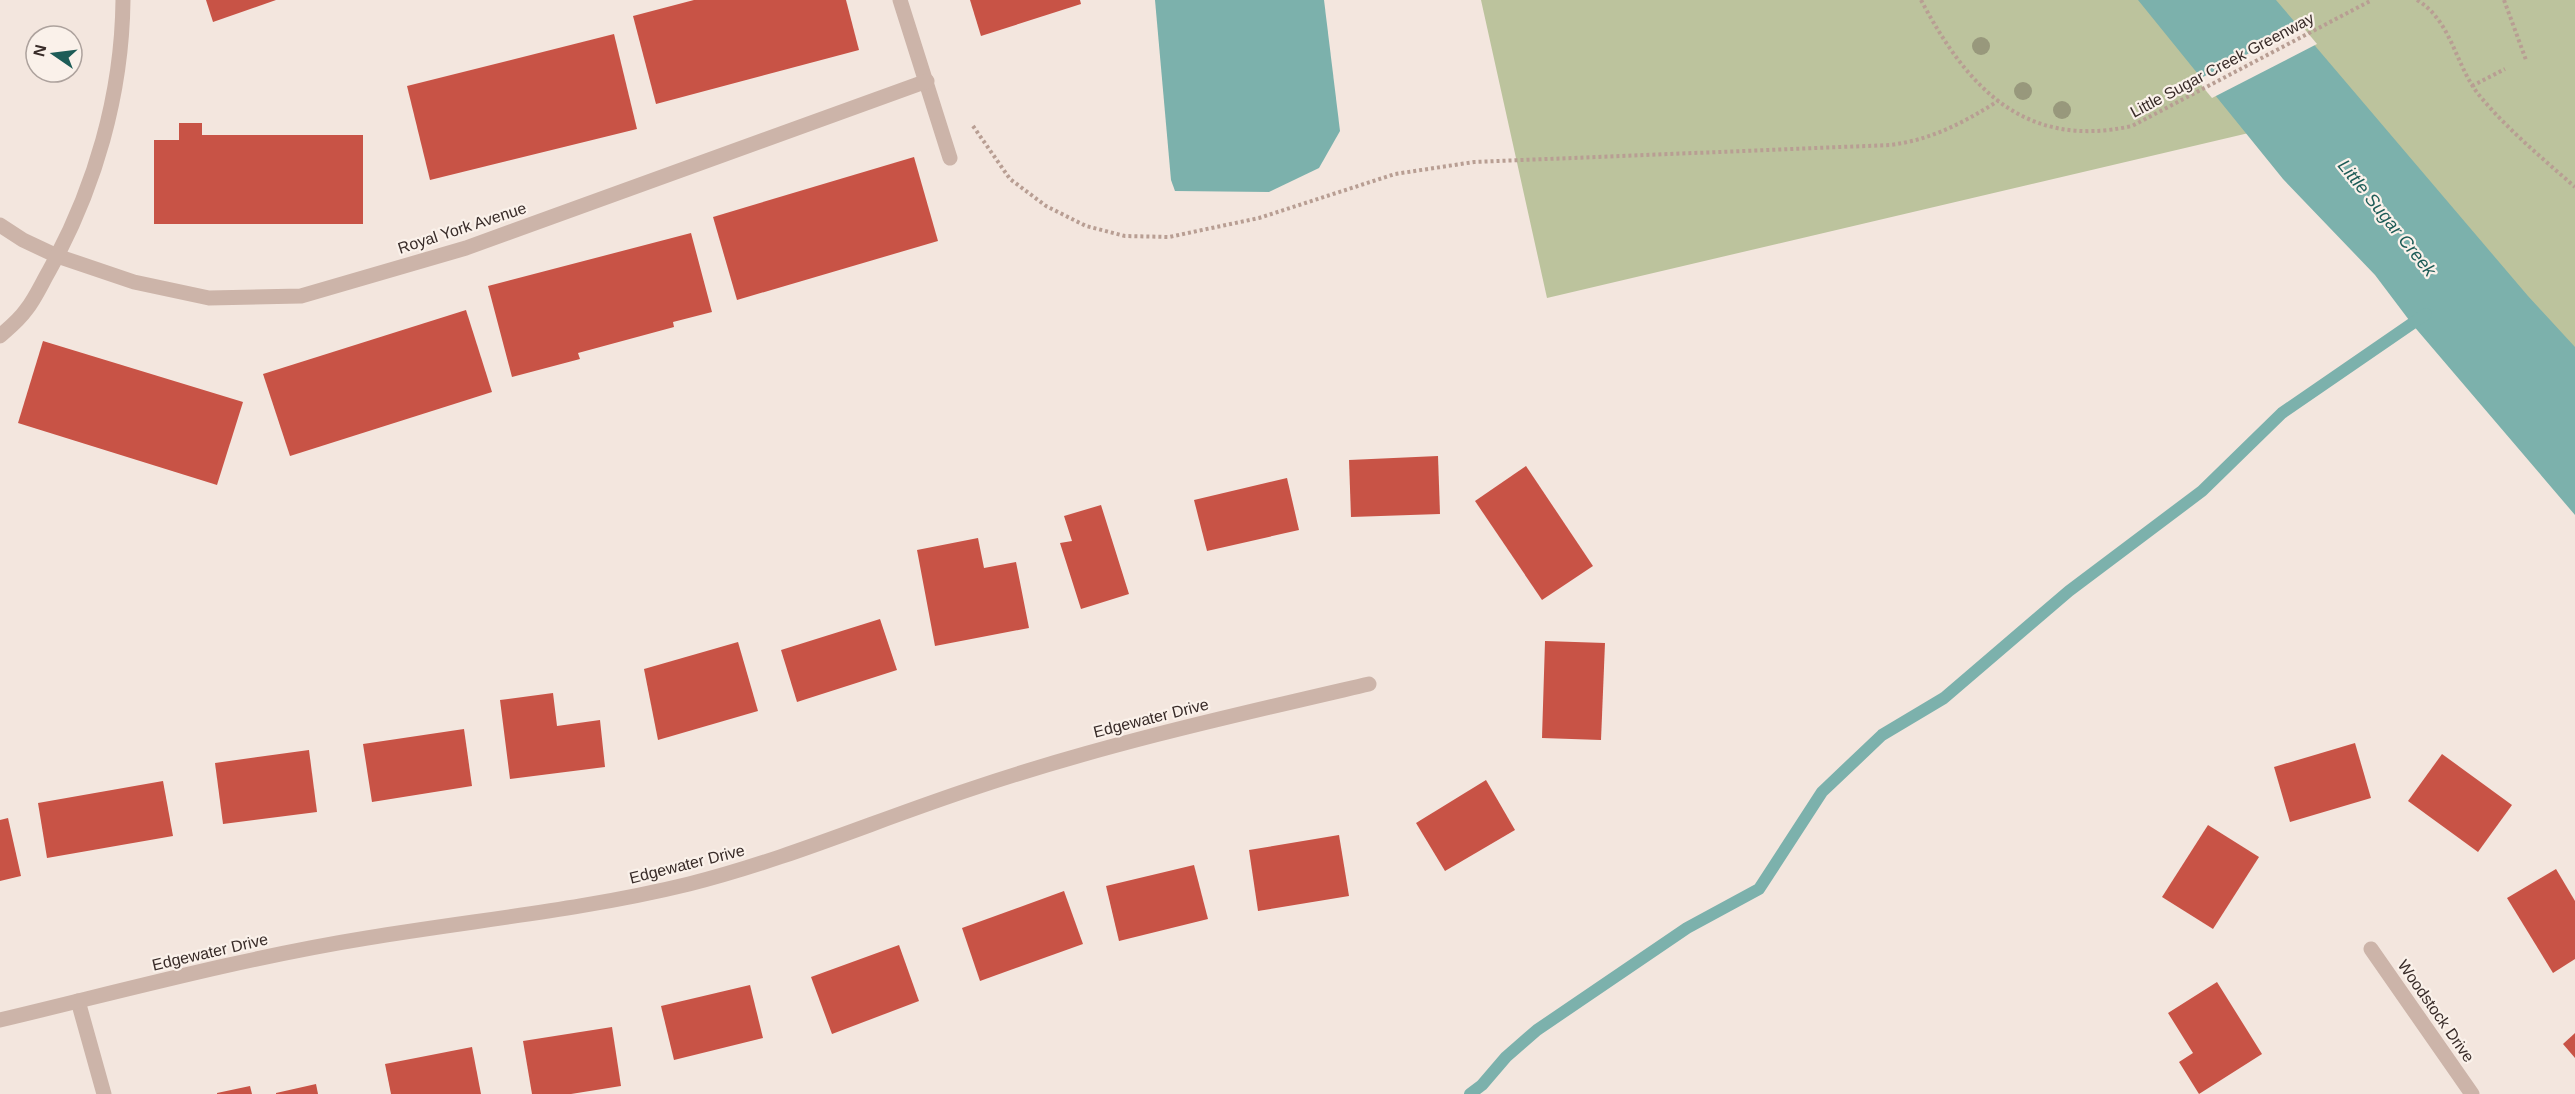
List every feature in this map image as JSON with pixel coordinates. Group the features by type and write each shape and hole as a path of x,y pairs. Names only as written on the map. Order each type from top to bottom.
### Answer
{"street":[{"path":"0,336 27,310 78,213 104,138 121,33 123,0"},
{"path":"900,0 950,158"},
{"name":"Royal York Avenue","path":"0,225 23,240 57,256 134,282 208,298 301,296 466,248 927,81"},
{"name":"Edgewater Drive","path":"0,1020 213,969 354,940 592,906 691,884 765,862 970,789 1068,759 1369,684"},
{"name":"Woodstock Drive","path":"2371,949 2472,1094"},
{"path":"78,1001 104,1094"}],"path":[{"name":"Little Sugar Creek Greenway","path":"1921,0 1948,48 1963,68 1998,101 2021,115 2055,128 2091,133 2132,126 2371,1"},
{"path":"2417,0 2428,7 2442,24 2472,86 2495,114 2575,187"},
{"path":"2504,0 2526,60"},
{"path":"2472,86 2505,69"},
{"path":"967,117 983,144 1010,179 1046,206 1096,228 1125,236 1169,237 1258,218 1395,174 1474,162 1917,142 1961,125 1998,101"}],"green space":[{"path":"1481,0 2575,0 2575,484 2270,128 1547,298"}],"water":[{"path":"1155,0 1324,0 1340,131 1319,168 1269,192 1175,191 1171,180"},
{"name":"Little Sugar Creek","path":"2138,0 2276,0 2528,296 2575,347 2575,515 2412,324 2375,275 2283,179"}],"pier":[{"path":"2302,26 2317,44 2212,98 2197,80"}],"building":[{"path":"206,0 276,0 213,22"},
{"path":"694,0 846,0 859,50 656,104 633,16"},
{"path":"970,0 1080,0 1081,4 981,36"},
{"path":"614,34 637,129 430,180 407,86"},
{"path":"179,123 202,123 202,135 363,135 363,224 154,224 154,140 179,140"},
{"path":"914,157 938,241 737,300 713,217"},
{"path":"691,233 712,312 673,322 674,327 578,353 580,359 512,377 488,286"},
{"path":"466,310 492,392 290,456 263,374"},
{"path":"43,341 243,402 217,485 18,423"},
{"path":"1438,456 1440,514 1351,517 1349,460"},
{"path":"1526,466 1593,566 1542,600 1475,501"},
{"path":"1287,478 1299,530 1207,551 1194,500"},
{"path":"1101,505 1129,594 1081,609 1060,543 1072,541 1064,516"},
{"path":"978,538 984,568 1016,562 1029,628 935,646 917,550"},
{"path":"880,619 897,670 797,702 781,650"},
{"path":"1545,641 1605,643 1601,740 1542,738"},
{"path":"738,642 758,711 658,740 644,669"},
{"path":"553,693 557,726 600,720 605,767 510,779 500,700"},
{"path":"464,729 472,786 372,802 363,744"},
{"path":"2355,743 2371,798 2290,822 2274,767"},
{"path":"309,750 317,812 223,824 215,763"},
{"path":"2442,754 2512,805 2478,852 2408,801"},
{"path":"1486,780 1515,830 1445,871 1416,823"},
{"path":"163,781 173,836 47,858 38,803"},
{"path":"8,818 21,876 0,881 0,820"},
{"path":"2208,825 2259,857 2213,929 2162,897"},
{"path":"1339,835 1349,896 1258,911 1249,850"},
{"path":"1194,865 1208,919 1119,941 1106,886"},
{"path":"2556,869 2575,901 2575,959 2553,973 2507,898"},
{"path":"1064,891 1083,944 980,981 962,928"},
{"path":"899,945 919,1001 832,1034 811,977"},
{"path":"2217,982 2262,1054 2199,1094 2179,1062 2193,1053 2168,1013"},
{"path":"750,985 763,1038 674,1060 661,1006"},
{"path":"612,1027 621,1086 571,1094 532,1094 523,1041"},
{"path":"2575,1033 2575,1058 2563,1044"},
{"path":"472,1047 481,1094 391,1094 385,1064"},
{"path":"316,1084 318,1094 276,1094 276,1093"},
{"path":"250,1086 252,1094 217,1094 217,1093"}],"waterway":[{"path":"1470,1094 1482,1085 1506,1057 1537,1030 1687,928 1759,889 1822,792 1882,735 1944,698 2069,591 2202,491 2282,413 2426,314"}]}
